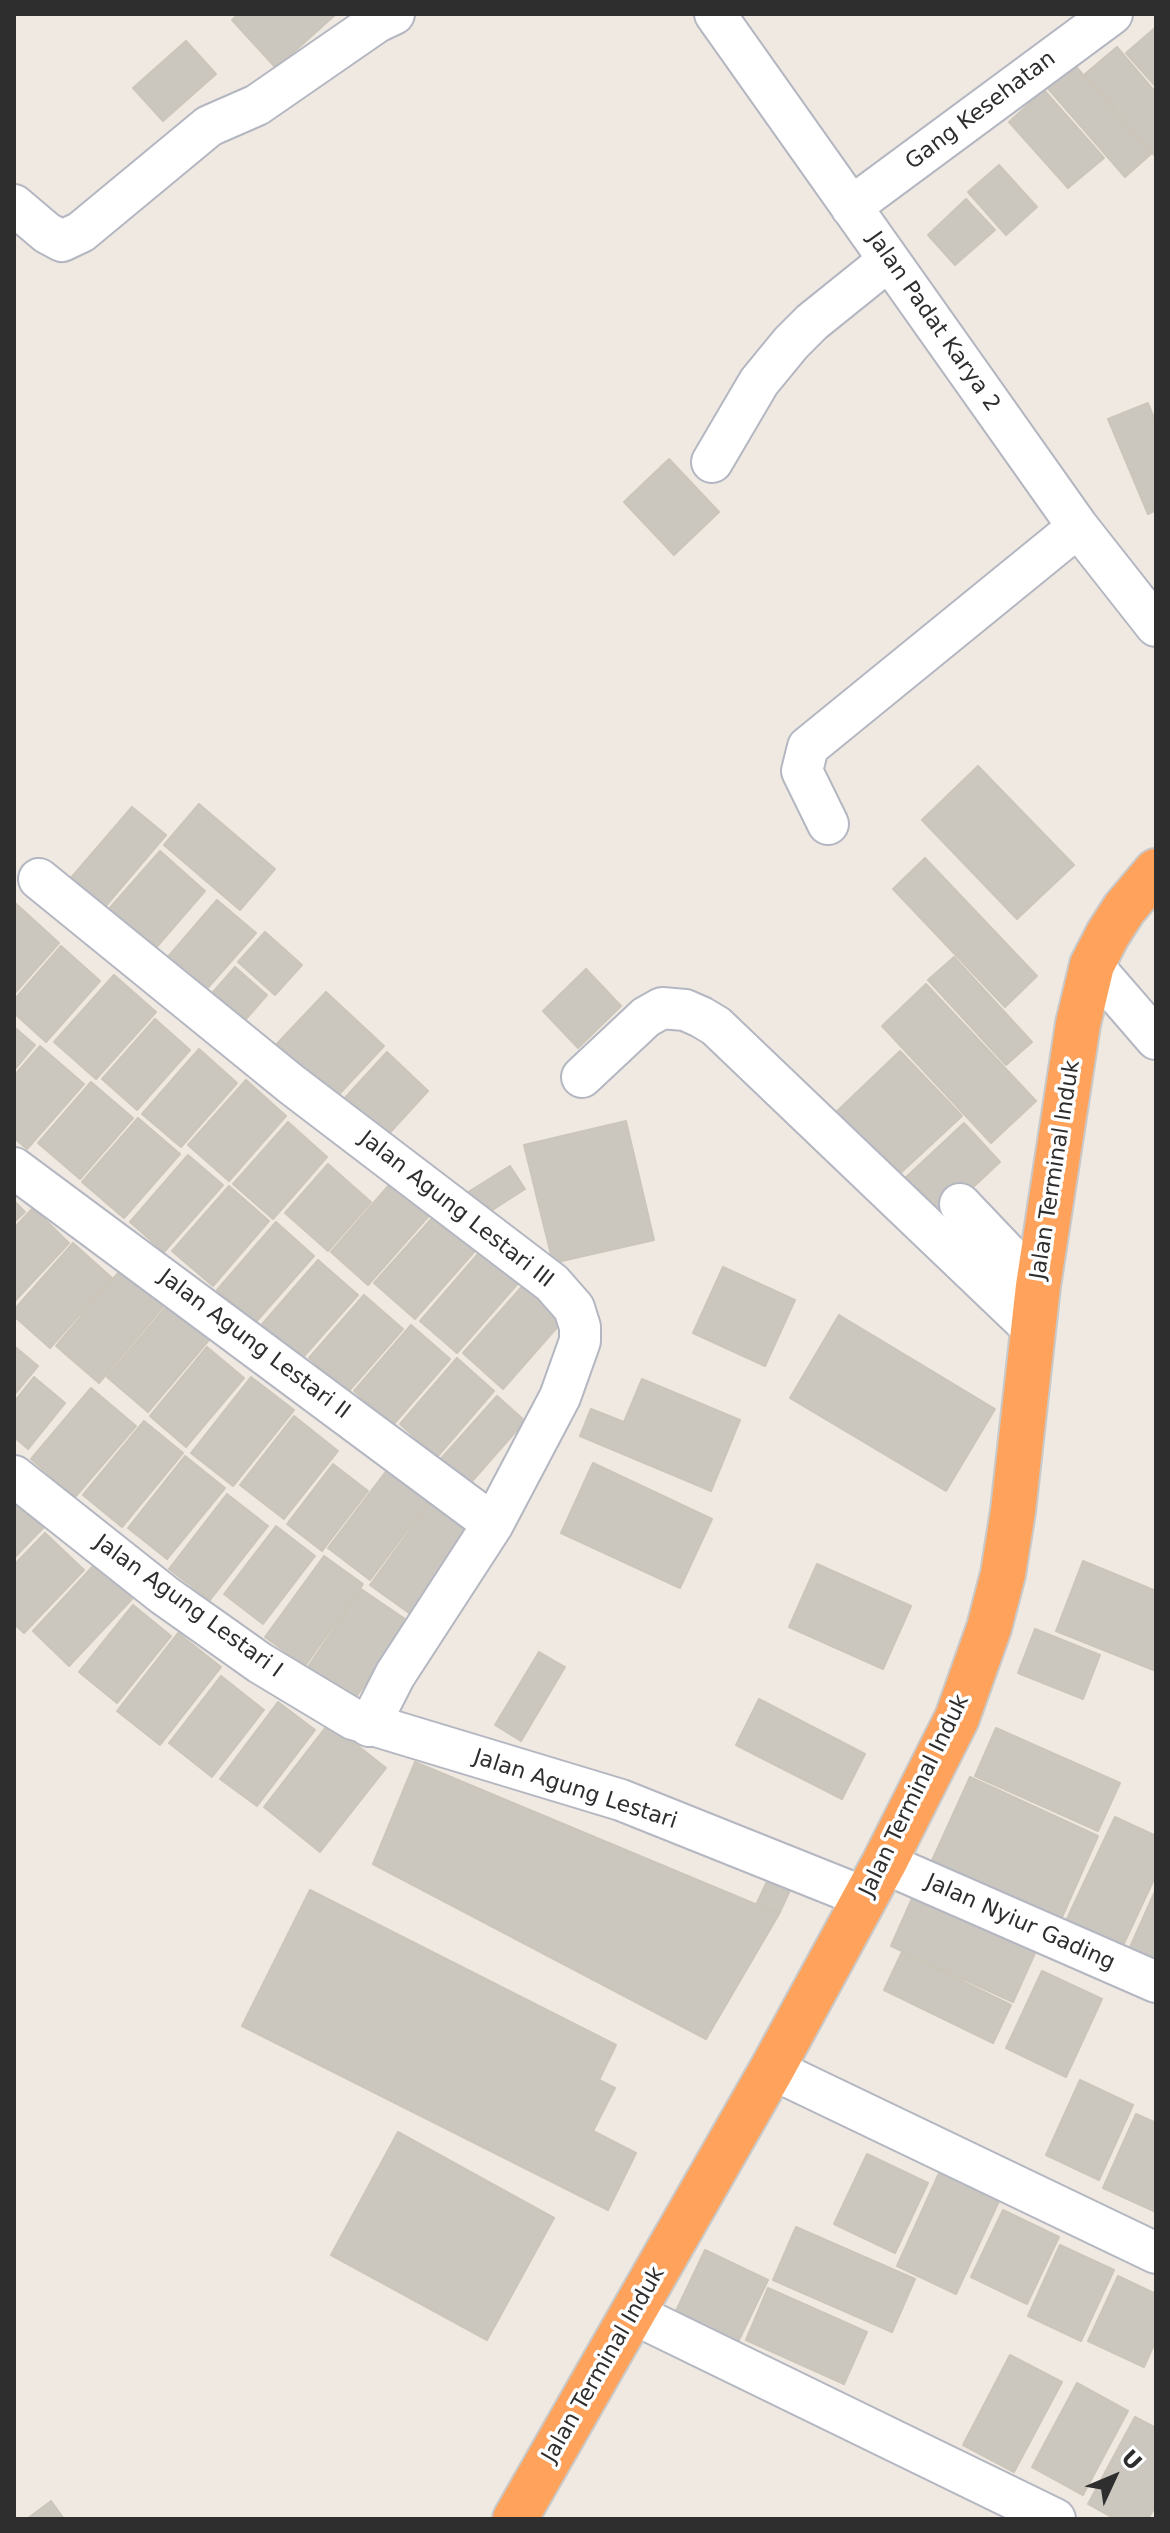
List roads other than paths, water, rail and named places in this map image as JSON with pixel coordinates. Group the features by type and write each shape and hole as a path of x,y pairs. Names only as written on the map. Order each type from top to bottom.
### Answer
{"highway":[{"name":"Jalan Terminal Induk","path":"515,2519 772,2069 875,1881 957,1718 989,1628 1003,1574 1038,1286 1078,1024 1092,965 1124,909 1156,871"}],"street":[{"path":"14,205 47,233 62,241 81,232 209,126 257,105 377,22 394,14"},
{"name":"Jalan Padat Karya 2","path":"715,14 1078,527 1150,606"},
{"name":"Gang Kesehatan","path":"851,207 1112,14"},
{"path":"712,462 759,382 791,343 812,322 889,260"},
{"path":"828,824 802,771 808,747 1078,527"},
{"name":"Jalan Agung Lestari III","path":"39,879 291,1084 552,1283 574,1308 580,1327 580,1341 560,1397 493,1524 395,1675 369,1726"},
{"path":"1092,965 1156,1039"},
{"path":"582,1077 646,1017 662,1008 685,1010 701,1017 716,1026 1034,1330"},
{"name":"Jalan Agung Lestari II","path":"14,1168 493,1524"},
{"path":"960,1204 1038,1286"},
{"name":"Jalan Agung Lestari I","path":"14,1476 164,1595 248,1654 369,1726"},
{"name":"Jalan Agung Lestari","path":"369,1726 621,1800 875,1881"},
{"name":"Jalan Nyiur Gading","path":"875,1881 1156,1982"},
{"path":"772,2069 1156,2253"},
{"path":"634,2314 1055,2519"}]}
